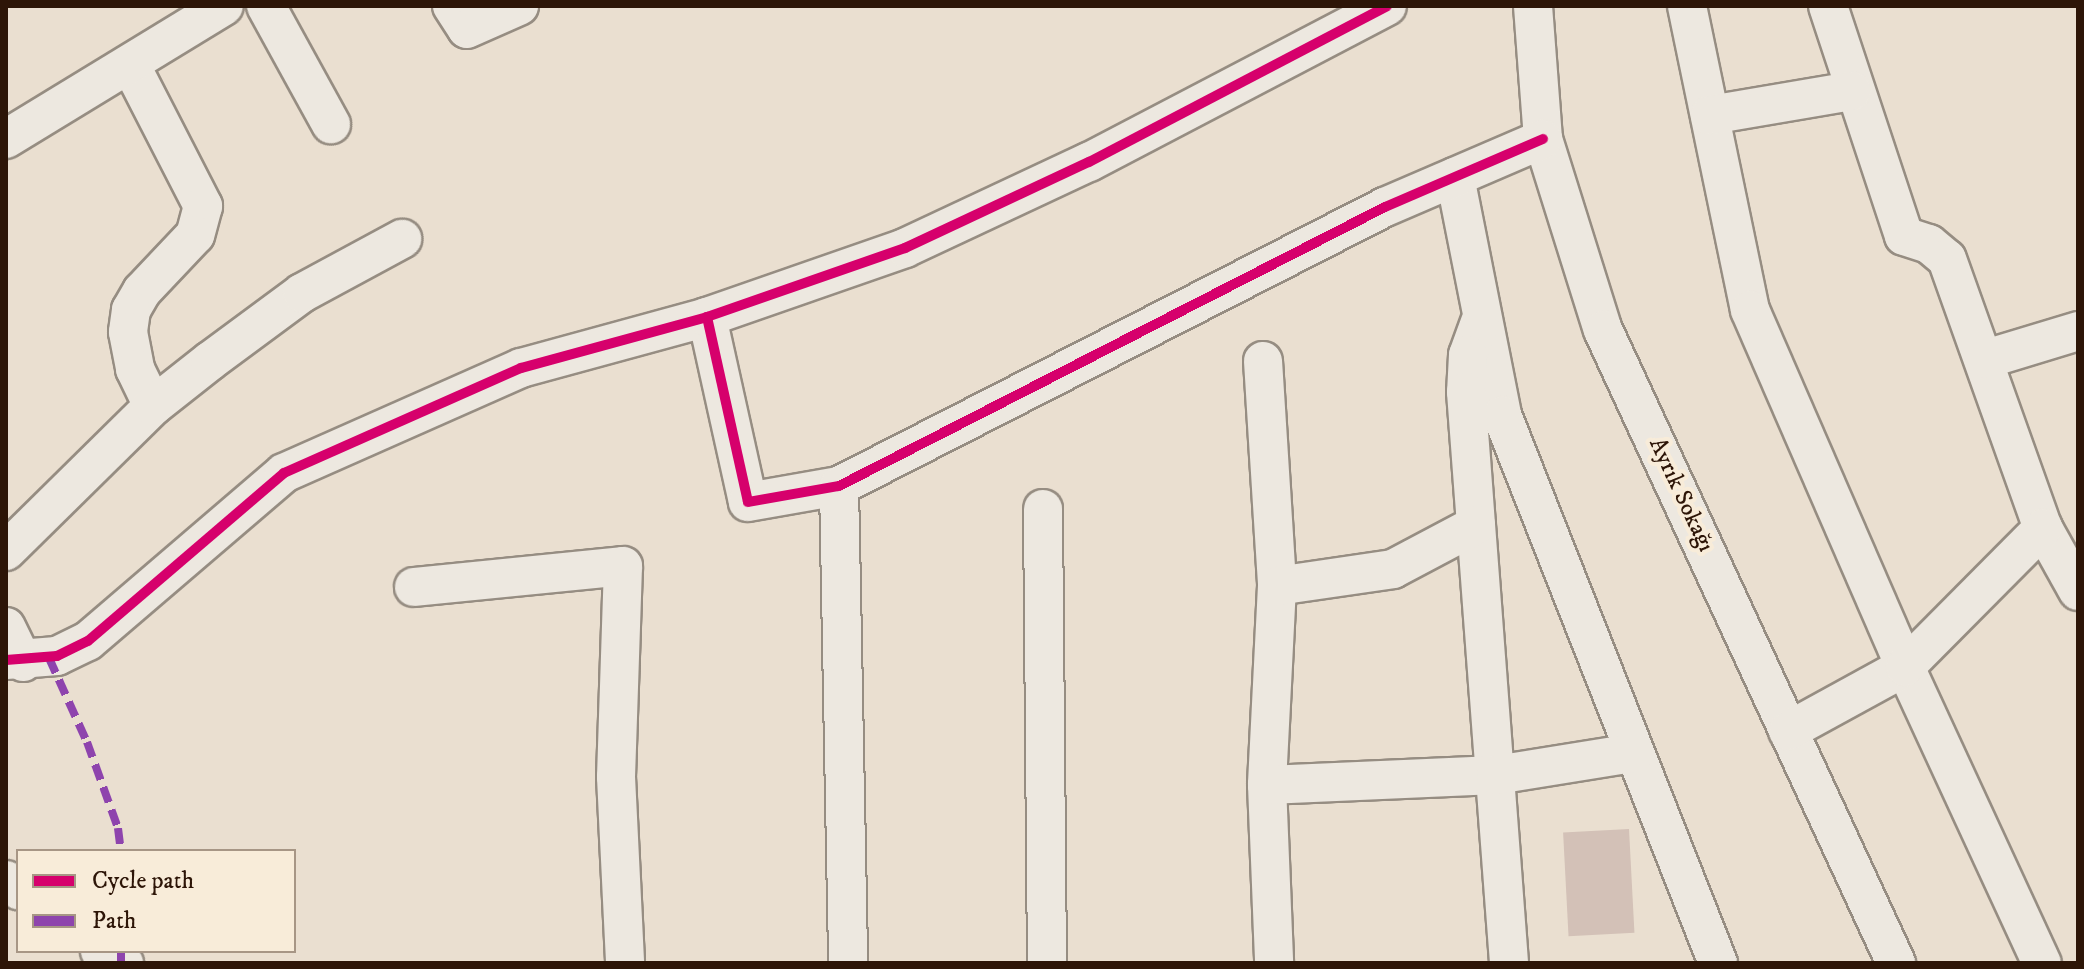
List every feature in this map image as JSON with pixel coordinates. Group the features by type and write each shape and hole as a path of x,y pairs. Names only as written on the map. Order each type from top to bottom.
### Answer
{"street":[{"path":"6,139 224,6"},
{"path":"266,6 331,124"},
{"path":"452,6 467,29 519,6"},
{"path":"6,627 14,661 57,656 88,641 284,473 521,368 707,317 905,248 1089,162 1387,6"},
{"name":"Ayrık Sokağı","path":"1533,6 1543,139 1603,330 1896,963"},
{"path":"1687,6 1750,310 1905,667 2042,963"},
{"path":"1828,6 1852,91 1904,236 1929,244 1947,259 1986,359 2043,528 2078,591"},
{"path":"130,64 203,206 195,235 142,291 131,310 128,332 135,369 153,406"},
{"path":"1710,115 1852,91"},
{"path":"707,317 748,502 839,486 1385,207 1543,139"},
{"path":"1455,177 1502,415 1718,963"},
{"path":"6,551 153,406 302,293 402,239"},
{"path":"1481,317 1466,370 1509,963"},
{"path":"1986,359 2078,331"},
{"path":"1263,361 1277,586 1267,785 1274,963"},
{"path":"839,486 848,963"},
{"path":"1043,509 1047,963"},
{"path":"1277,586 1393,569 1476,525"},
{"path":"1788,731 1905,667 2043,528"},
{"path":"414,587 623,566 616,777 625,963"},
{"path":"1267,785 1496,775 1634,753"},
{"path":"104,953 124,963"}],"building":[{"path":"1629,829 1634,933 1569,936 1563,832"}],"marked path":[{"path":"49,658 87,742 118,828 121,849"},
{"path":"121,953 121,962"}],"cycle path":[{"path":"6,660 57,656 88,641 284,473 521,368 707,317 905,248 1089,162 1387,6"},
{"path":"707,317 748,502 839,486 1385,207 1543,139"}]}
